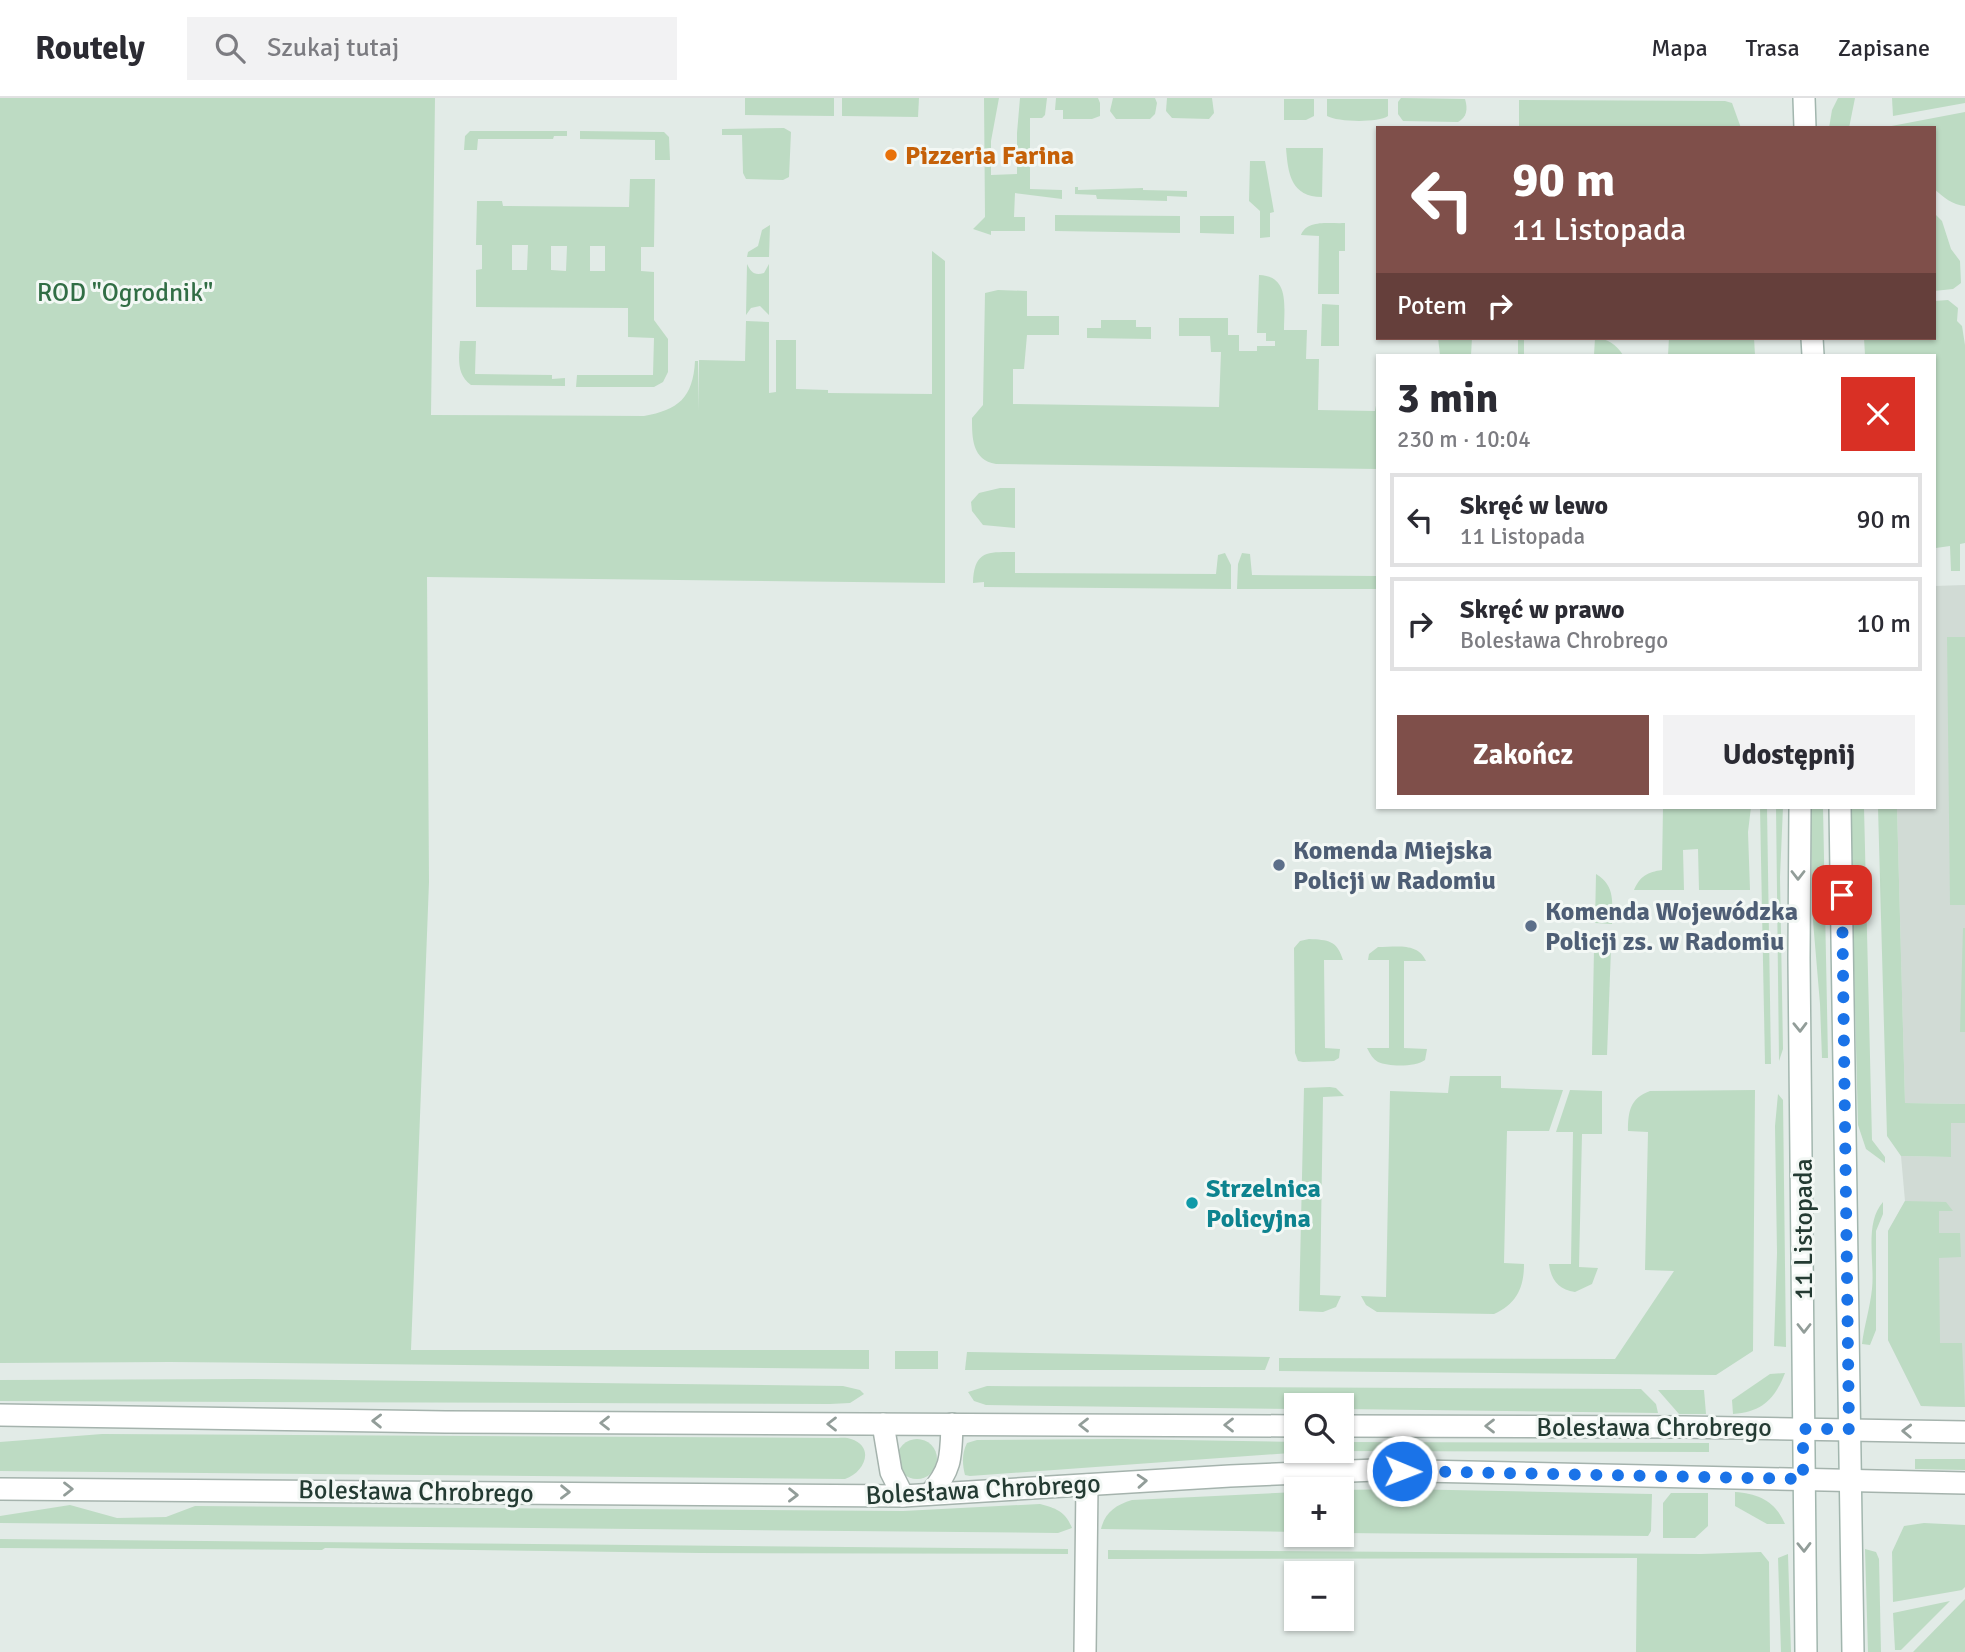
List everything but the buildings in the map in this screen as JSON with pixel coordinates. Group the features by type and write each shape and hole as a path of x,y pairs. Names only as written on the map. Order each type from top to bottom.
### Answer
{"street":[{"path":"1804,98 1805,126"},
{"name":"11 Listopada","path":"1800,809 1798,870 1806,1652"},
{"name":"11 Listopada","path":"1840,809 1853,1652"},
{"path":"0,1415 445,1422 1284,1426"},
{"path":"883,1424 891,1472 903,1496"},
{"path":"930,1494 943,1480 951,1463 952,1424"},
{"name":"Bolesława Chrobrego","path":"1354,1426 1965,1432"},
{"name":"Bolesława Chrobrego","path":"0,1489 903,1496 1281,1473 1376,1470 1965,1483"},
{"path":"1085,1652 1087,1485"}],"shaded area":[{"path":"1965,585 1965,1104 1905,1103 1897,809 1936,809 1936,586"},
{"path":"1951,1123 1965,1123 1965,1407 1921,1406 1888,1340 1888,1231 1905,1201 1901,1156 1951,1157"}],"green space":[{"name":"ROD \"Ogrodnik\"","path":"0,98 435,98 431,415 644,416 666,410 682,400 691,384 695,361 698,361 699,411 699,360 745,361 746,321 769,322 769,393 776,392 776,340 796,340 796,389 828,390 828,393 932,394 932,251 945,261 945,583 427,577 429,882 411,1350 869,1350 869,1369 170,1362 0,1363"},
{"path":"745,98 834,98 834,116 745,115"},
{"path":"842,98 919,98 918,117 842,116"},
{"path":"984,98 999,98 991,141 991,175 1017,174 1020,98 1047,98 1045,115 1042,118 1030,118 1030,189 1062,190 1062,199 1015,193 1014,217 1025,217 1025,231 991,231 991,235 973,229 985,217"},
{"path":"1056,98 1098,98 1100,116 1092,119 1063,119 1063,110 1055,110"},
{"path":"1113,98 1155,98 1155,114 1150,119 1116,119 1110,111"},
{"path":"1167,98 1212,98 1214,113 1209,119 1172,118 1166,111"},
{"path":"1401,98 1465,99 1466,112 1458,122 1403,121 1398,114 1398,102"},
{"path":"1838,98 1855,98 1849,126 1829,126 1832,110"},
{"path":"1892,98 1965,98 1965,103 1893,116"},
{"path":"1284,99 1314,99 1314,116 1306,120 1284,120"},
{"path":"1327,99 1388,99 1388,116 1367,121 1332,118 1327,116"},
{"path":"1519,100 1725,101 1732,103 1740,126 1519,126"},
{"path":"1965,112 1965,206 1952,202 1936,191 1936,126 1892,126"},
{"path":"784,128 791,132 789,177 783,180 746,179 743,173 742,135 722,135 722,129"},
{"path":"470,131 567,131 567,136 554,136 553,139 478,139 477,150 464,150 465,136"},
{"path":"580,131 664,132 669,137 670,160 655,160 655,140 580,139"},
{"path":"1286,148 1323,148 1322,197 1304,193 1293,182"},
{"path":"1250,161 1265,161 1274,212 1270,213 1270,237 1260,238 1260,211 1249,201"},
{"path":"630,179 655,179 654,247 641,247 641,271 654,272 654,320 668,339 668,372 663,382 654,387 576,387 577,375 653,375 654,338 628,337 628,308 476,307 476,270 482,269 482,245 476,245 477,201 502,201 503,206 629,207","holes":["512,245 528,245 527,270 512,270","551,246 567,246 566,271 551,270","590,246 605,246 605,271 590,271"]},
{"path":"1075,187 1078,187 1078,190 1143,188 1187,191 1187,197 1167,196 1167,201 1097,199 1096,195 1075,194"},
{"path":"1055,215 1180,216 1180,233 1055,231"},
{"path":"1936,215 1942,221 1951,249 1960,261 1961,283 1953,289 1936,291"},
{"path":"1200,216 1234,216 1234,234 1200,233"},
{"path":"1345,223 1345,251 1339,251 1339,294 1318,294 1319,236 1301,235 1314,224"},
{"path":"770,225 769,257 747,257 748,252 758,246 762,230"},
{"path":"747,264 758,274 764,273 769,264 769,315 760,306 751,308 746,315"},
{"path":"1259,275 1269,277 1281,287 1284,330 1307,330 1306,359 1319,359 1318,410 1375,411 1376,406 1376,469 996,464 982,458 975,447 972,418 983,405 985,293 998,290 1027,291 1027,316 1059,316 1059,335 1027,335 1024,369 1013,369 1013,404 1219,407 1221,352 1211,352 1210,336 1179,336 1179,318 1228,318 1228,335 1239,335 1239,351 1257,351 1257,346 1275,346 1275,341 1266,341 1266,333 1257,333"},
{"path":"1948,300 1958,308 1957,321 1962,326 1965,345 1965,543 1960,544 1960,571 1951,571 1950,546 1936,548 1936,354 1865,354 1864,340 1936,340 1936,301"},
{"path":"1322,304 1339,305 1339,346 1321,346"},
{"path":"1101,320 1136,320 1136,327 1151,327 1151,339 1087,338 1087,328 1101,328"},
{"path":"1438,340 1472,340 1471,354 1440,354"},
{"path":"1518,340 1524,340 1524,354 1518,354"},
{"path":"1595,340 1606,340 1622,354 1594,354"},
{"path":"1669,340 1754,340 1755,354 1668,354"},
{"path":"460,341 476,341 475,374 552,375 552,379 565,378 565,386 471,385 461,371"},
{"path":"1015,488 1015,528 983,525 972,511 971,502 979,493"},
{"path":"1015,552 1015,573 1216,574 1218,555 1225,553 1231,565 1231,589 984,587 984,582 973,583 976,564 984,555"},
{"path":"1242,553 1250,554 1252,575 1376,576 1376,589 1237,589 1238,564"},
{"path":"1947,637 1965,637 1965,905 1950,905"},
{"path":"1663,809 1751,809 1748,832 1750,890 1699,890 1698,849 1683,850 1684,890 1634,890 1645,876 1662,870"},
{"path":"1760,809 1767,809 1771,1064 1765,1064"},
{"path":"1776,809 1783,809 1780,877 1783,1049 1779,1061"},
{"path":"1811,809 1823,809 1828,1058 1822,1058 1812,909"},
{"path":"1850,809 1864,809 1872,1140 1885,1157 1885,1163 1866,1149 1858,1125"},
{"path":"1878,809 1897,809 1905,1103 1965,1104 1965,1123 1951,1123 1951,1157 1901,1156 1887,1136"},
{"path":"1596,874 1610,890 1612,924 1595,923"},
{"path":"1963,928 1965,1032 1960,1032"},
{"path":"1309,939 1331,942 1338,948 1343,960 1324,960 1325,1048 1340,1049 1339,1058 1334,1061 1298,1061 1295,1053 1294,948 1300,941"},
{"path":"1378,947 1412,948 1426,961 1404,961 1404,1048 1427,1049 1425,1060 1421,1062 1383,1064 1370,1054 1367,1048 1389,1048 1389,960 1368,960 1369,954"},
{"path":"1594,949 1611,949 1607,1055 1592,1055"},
{"path":"1450,1076 1501,1076 1501,1088 1563,1090 1549,1131 1507,1131 1504,1263 1524,1264 1521,1287 1514,1300 1494,1314 1377,1312 1366,1305 1361,1296 1386,1297 1390,1091 1448,1093"},
{"path":"1304,1088 1336,1088 1344,1096 1323,1097 1320,1295 1341,1296 1336,1307 1323,1312 1299,1311"},
{"path":"1570,1090 1602,1091 1602,1134 1582,1134 1579,1267 1598,1268 1592,1284 1575,1292 1564,1289 1557,1283 1549,1264 1571,1264 1573,1132 1556,1132"},
{"path":"1755,1090 1753,1351 1716,1375 1279,1371 1279,1358 1615,1359 1674,1271 1645,1270 1648,1132 1628,1131 1634,1102 1650,1091"},
{"path":"1778,1094 1783,1100 1786,1347 1774,1346 1777,1253 1775,1126"},
{"path":"1905,1201 1946,1202 1953,1211 1939,1211 1939,1233 1960,1233 1961,1257 1939,1258 1940,1343 1962,1343 1965,1407 1921,1406 1888,1340 1888,1231"},
{"path":"1883,1202 1883,1214 1876,1231 1876,1330 1870,1345 1862,1344 1873,1278 1872,1232 1877,1211"},
{"path":"895,1351 938,1351 938,1369 895,1369"},
{"path":"967,1352 1270,1357 1265,1370 965,1370"},
{"path":"1785,1373 1772,1397 1760,1407 1733,1414 1732,1400 1770,1374"},
{"path":"252,1379 843,1386 860,1390 864,1394 850,1403 830,1404 0,1401 0,1380"},
{"path":"987,1386 1641,1389 1656,1404 1658,1413 1354,1409 1354,1393 1284,1393 1284,1409 986,1405 974,1401 968,1392"},
{"path":"1658,1390 1704,1390 1706,1414 1679,1414"},
{"path":"102,1434 849,1438 859,1443 865,1454 862,1466 845,1479 0,1471 0,1442"},
{"path":"917,1439 925,1440 931,1445 936,1451 936,1467 931,1473 925,1478 917,1479 909,1478 903,1473 898,1467 897,1459 898,1451 903,1445 909,1440"},
{"path":"977,1440 1284,1442 1284,1454 965,1475 965,1447 967,1443"},
{"path":"1354,1442 1709,1443 1709,1452 1354,1451"},
{"path":"1915,1459 1965,1459 1965,1470 1915,1469"},
{"path":"1354,1490 1652,1494 1651,1531 1648,1536 1354,1533"},
{"path":"1735,1492 1765,1500 1785,1524 1767,1524 1735,1506"},
{"path":"1284,1493 1284,1532 1101,1529 1112,1510 1132,1500"},
{"path":"1671,1493 1708,1493 1708,1526 1695,1538 1663,1538 1663,1503"},
{"path":"1040,1504 1060,1512 1072,1528 1058,1533 0,1523 0,1516 70,1505 117,1518 166,1517 195,1506 903,1511"},
{"path":"1924,1523 1965,1525 1965,1587 1962,1590 1893,1602 1892,1552 1904,1526"},
{"path":"0,1539 1068,1549 1068,1554 0,1548"},
{"path":"1865,1549 1876,1552 1879,1559 1881,1652 1868,1652"},
{"path":"1108,1550 1701,1554 1761,1552 1769,1562 1770,1652 1636,1652 1637,1558 1108,1559"},
{"path":"1788,1554 1791,1652 1781,1652 1778,1558"},
{"path":"1965,1599 1965,1652 1913,1652"},
{"path":"1950,1601 1901,1650 1895,1650 1893,1613"}],"place":[{"name":"Pizzeria Farina","path":"891,155"},
{"name":"Komenda Miejska Policji w Radomiu","path":"1279,865"},
{"name":"Komenda Wojewódzka Policji zs. w Radomiu","path":"1531,926"},
{"name":"Strzelnica Policyjna","path":"1192,1203"}],"route":[{"path":"1402,1471 1803,1479 1803,1429 1849,1429 1842,895"}]}
